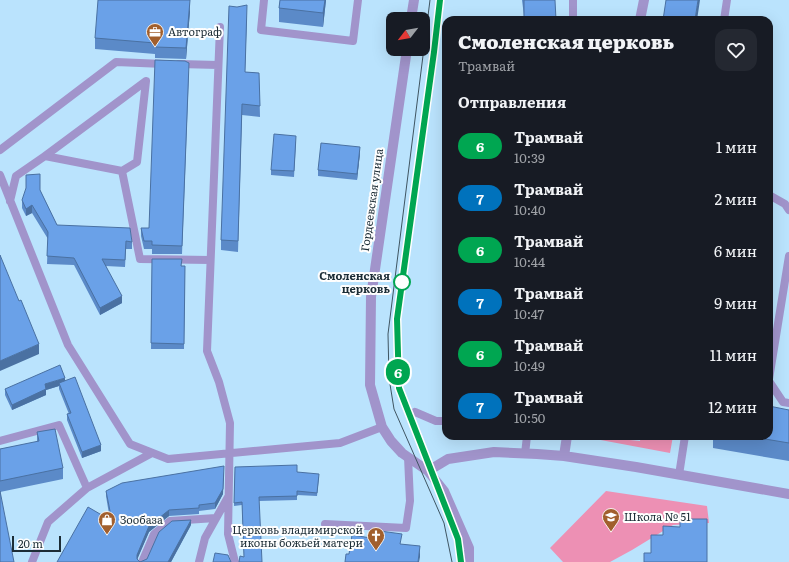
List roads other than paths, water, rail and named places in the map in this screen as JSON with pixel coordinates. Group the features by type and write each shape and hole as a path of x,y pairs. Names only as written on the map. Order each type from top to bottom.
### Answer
{"street":[{"path":"412,12 414,0"},
{"path":"641,16 644,0"},
{"name":"Гордеевская улица","path":"406,56 371,297 370,385 382,427 391,441 408,457 428,471 444,491 469,548 469,562"},
{"path":"564,456 566,440"},
{"path":"428,471 448,459 494,452 564,456 789,494"}],"lane":[{"path":"264,0 261,30 353,41 358,0"},
{"path":"573,0 573,16"},
{"path":"725,16 727,0"},
{"path":"220,27 207,351 219,382 230,423 228,534 235,562"},
{"path":"0,150 116,62 218,65"},
{"path":"10,202 16,176 146,81 137,162 122,171 45,156"},
{"path":"122,171 140,259 210,260"},
{"path":"0,176 68,345 130,444 168,459 340,444 382,427"},
{"path":"773,197 785,204 789,210"},
{"path":"773,355 789,256"},
{"path":"773,386 784,402 789,403"},
{"path":"415,412 436,422 442,421"},
{"path":"0,441 59,425 87,488"},
{"path":"524,454 526,440"},
{"path":"678,475 684,440"},
{"path":"32,562 48,522 87,488 152,452"},
{"path":"325,524 406,528 410,501 408,457"},
{"path":"199,562 205,538 228,496"},
{"path":"142,562 154,534 170,521 216,518"}],"tram line":[{"path":"430,0 388,334 389,378 394,409 444,523 452,562"},
{"path":"440,0 397,319 398,365 399,388 458,539 461,562"},
{"name":"6","path":"440,0 397,319 398,365 399,388 458,539 461,562"}],"place":[{"name":"Автограф","path":"155,47"},
{"name":"Смоленская церковь","path":"402,282"},
{"name":"Школа № 51","path":"611,532"},
{"name":"Зообаза","path":"107,535"},
{"name":"Церковь владимирской иконы божьей матери","path":"376,551"}]}
